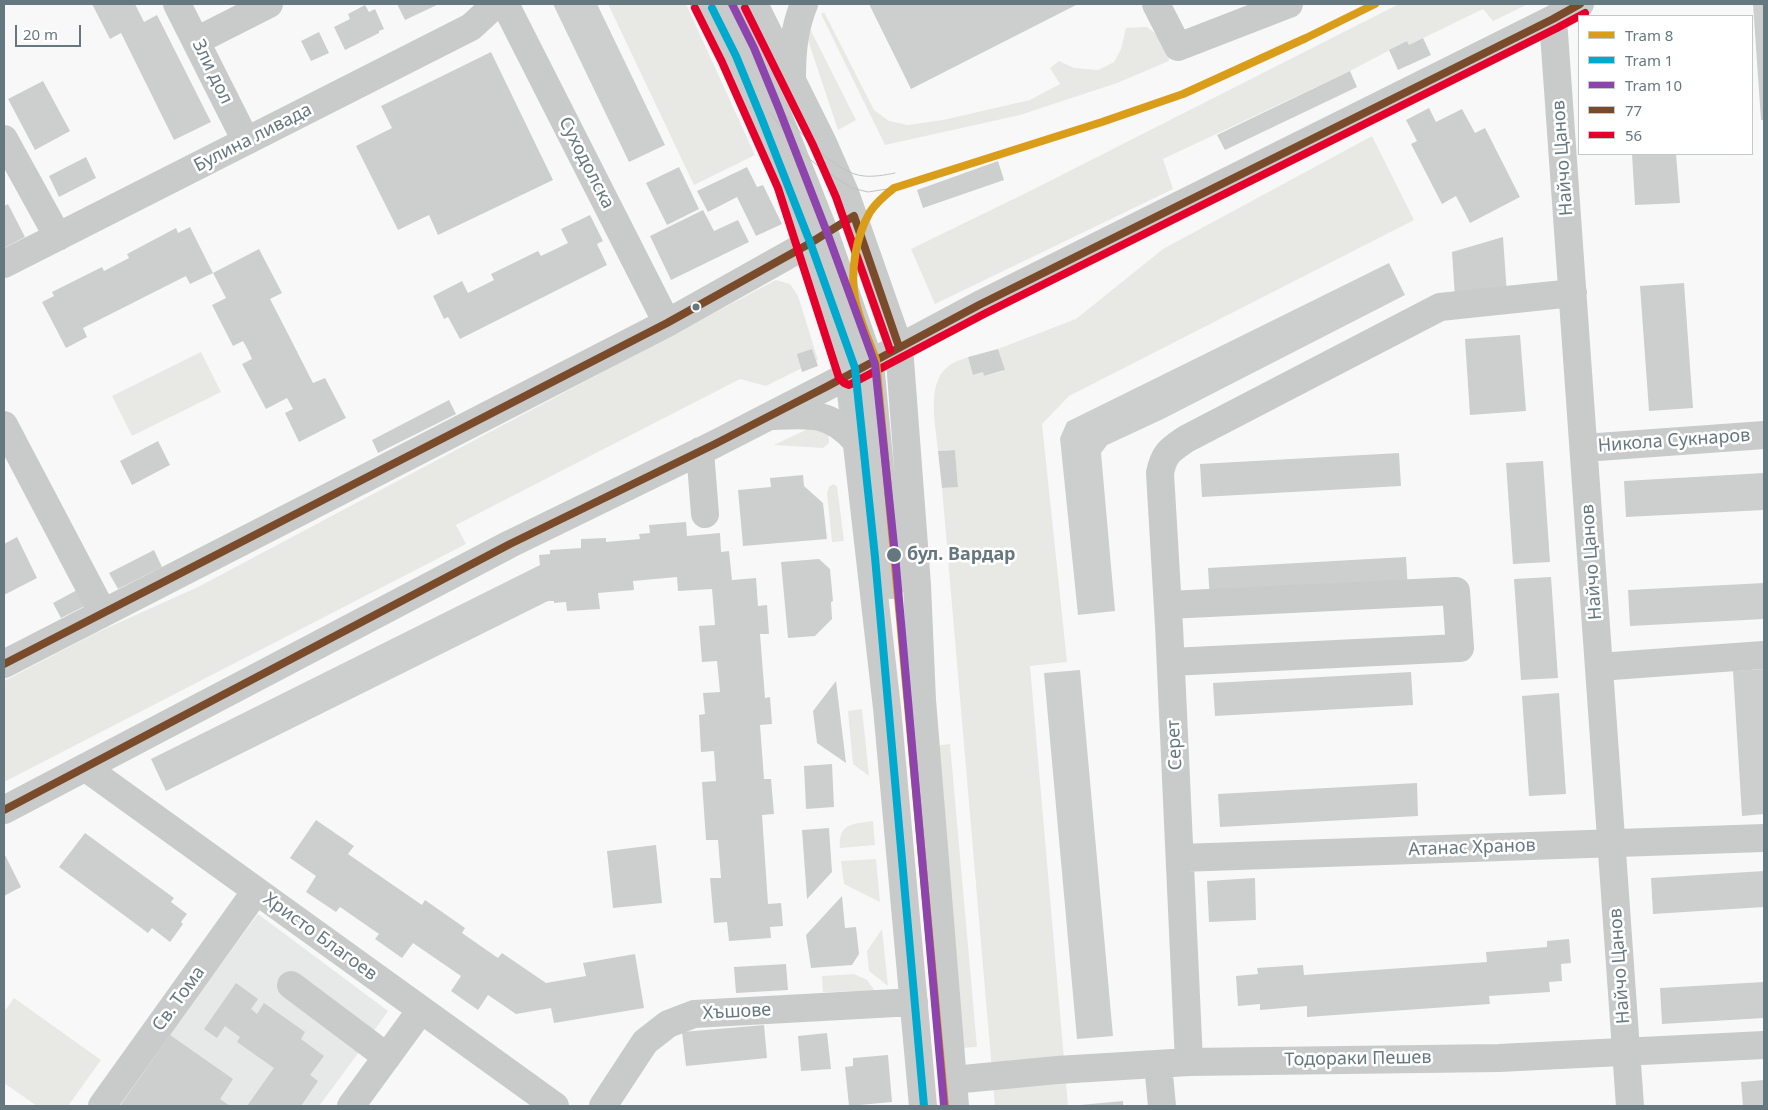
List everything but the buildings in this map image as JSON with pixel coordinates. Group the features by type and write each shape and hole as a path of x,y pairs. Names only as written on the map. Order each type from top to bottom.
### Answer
{"street":[{"name":"Зли дол","path":"178,4 246,141"},
{"path":"196,41 269,4"},
{"name":"Булина ливада","path":"4,264 471,26 496,4"},
{"name":"Суходолска","path":"505,4 666,323"},
{"path":"704,4 731,58 787,184 816,240"},
{"path":"727,4 769,94 859,369 940,1106"},
{"path":"754,4 822,141 854,216 898,347 917,585 922,700 954,1093"},
{"path":"792,80 792,45 797,21 804,4"},
{"path":"1156,4 1178,47 1289,4"},
{"path":"4,810 510,544 769,416 979,304 1580,4"},
{"name":"Найчо Цанов","path":"1553,19 1630,1106"},
{"path":"4,139 12,173 58,237"},
{"path":"4,664 666,323 816,240 854,216"},
{"name":"Серет","path":"1189,1062 1171,662 1160,473 1163,460 1172,449 1186,439 1440,306 1573,293"},
{"path":"859,369 856,440 887,708 923,1106"},
{"path":"769,416 808,414 827,419 845,428 856,440"},
{"path":"4,425 104,613"},
{"name":"Никола Сукнаров","path":"1584,448 1764,435"},
{"path":"700,451 705,514"},
{"path":"1168,604 1456,591 1460,648 1171,662"},
{"path":"1599,667 1763,655"},
{"name":"Христо Благоев","path":"86,768 555,1106"},
{"name":"Атанас Хранов","path":"1180,858 1764,838"},
{"name":"Св. Тома","path":"102,1106 256,891"},
{"path":"291,985 387,1057"},
{"name":"Хъшове","path":"603,1106 645,1042 668,1024 694,1014 914,1002"},
{"path":"351,1106 421,1010"},
{"name":"Тодораки Пешев","path":"954,1093 1057,1070 1189,1062 1498,1058 1764,1045"},
{"path":"1158,1064 1162,1106"}],"shaded area":[{"path":"608,4 686,4 755,155 694,185"},
{"path":"1399,4 1528,4 1493,21 1483,9 1409,45 1407,41 1350,71 1163,159 1173,189 935,304 911,249 1030,191"},
{"path":"824,12 874,110 889,121 908,125 943,120 1030,100 1060,84 1050,68 1059,61 1074,68 1098,70 1114,62 1121,49 1126,28 1147,27 1170,44 1169,61 1117,83 1020,115 885,145 821,14"},
{"path":"809,27 856,120 838,130 806,34"},
{"path":"1372,136 1414,220 1069,396 1042,424 1067,662 1030,666 1068,1106 995,1106 942,488 958,486 955,450 938,451 934,403 938,380 944,370 953,363 968,357 974,375 983,372 985,376 1004,371 998,349 1076,319 1163,249"},
{"path":"776,280 790,284 798,296 818,360 766,386 740,379 456,525 466,544 4,782 4,681 98,632 198,587"},
{"path":"201,352 221,392 132,436 112,396"},
{"path":"810,428 828,428 829,443 823,448 774,445"},
{"path":"833,484 837,486 844,541 832,542 827,493 829,487"},
{"path":"862,709 869,776 853,764 848,711"},
{"path":"950,744 977,1047 961,1048 934,746"},
{"path":"873,821 875,845 840,848 840,840 844,829 853,824"},
{"path":"876,859 880,902 844,884 841,861"},
{"path":"258,914 388,1011 359,1052 319,1106 119,1106 172,1030"},
{"path":"882,929 888,986 869,971 867,951"},
{"path":"854,974 867,980 875,991 823,992 822,976"},
{"path":"14,998 101,1060 68,1106 37,1106 4,1083 4,1012"}],"tram line":[{"name":"10","path":"732,4 754,48 779,109 875,364 895,555 944,1105"},
{"name":"8","path":"945,1106 876,360 859,314 854,288 855,254 861,232 872,209 894,188 1102,122 1183,94 1375,4"},
{"name":"1","path":"712,8 736,56 761,117 810,242 855,368 875,557 924,1106"},
{"path":"783,112 819,151 853,174 876,176 895,173"},
{"path":"770,113 798,149 819,167 852,188 868,192 894,188"}],"transit line":[{"name":"77","path":"4,810 510,544 715,444 979,305 1580,4"},
{"name":"56","path":"695,8 722,62 778,188 839,378 849,385 984,314 1578,17"},
{"name":"56","path":"745,8 813,145 836,197 890,350"},
{"name":"56","path":"1581,15 1585,13"},
{"name":"77","path":"4,664 667,323 807,245 854,216 899,347"}],"place":[{"name":"бул. Вардар","path":"894,555"}]}
